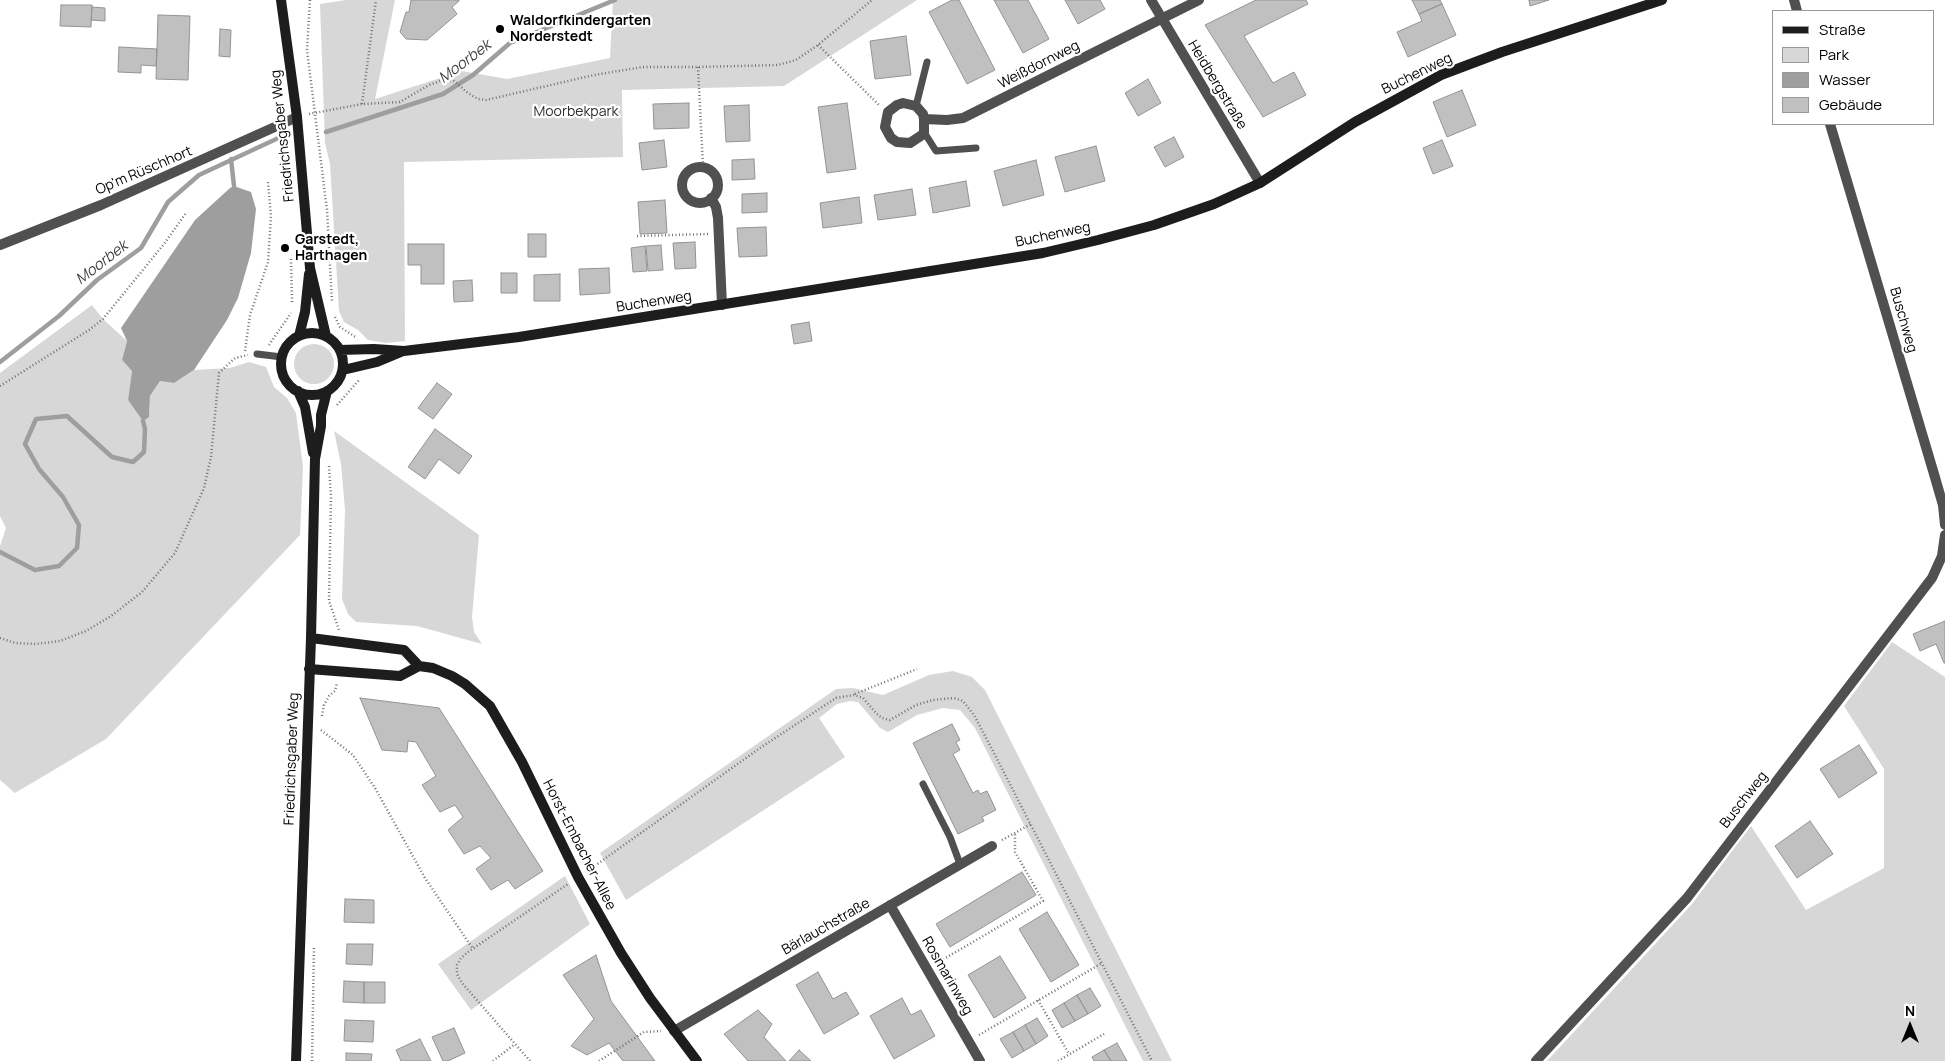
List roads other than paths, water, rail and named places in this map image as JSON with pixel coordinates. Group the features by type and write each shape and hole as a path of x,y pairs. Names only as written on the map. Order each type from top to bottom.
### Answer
{"street":[{"name":"Friedrichsgaber Weg","path":"281,0 297,118 310,268"},
{"name":"Heidbergstraße","path":"1151,0 1260,183"},
{"name":"Weißdornweg","path":"924,120 964,118 1199,0"},
{"name":"Buchenweg","path":"340,350 404,351 519,337 1043,253 1098,240 1154,225 1214,204 1260,183 1355,122 1441,75 1502,52 1662,0"},
{"path":"903,103 916,106 923,114 924,120 924,132 917,140 910,143 897,142 886,131 885,120 888,113 897,105 903,103"},
{"name":"Op'm Rüschhort","path":"0,246 128,194 297,118"},
{"name":"Buschweg","path":"1830,125 1943,505 1945,524"},
{"path":"703,167 711,170 716,177 718,186 711,198 701,203 692,201 685,196 682,188 682,179 687,172 694,168 703,167"},
{"path":"711,198 716,206 718,218 722,305"},
{"path":"299,336 305,312 310,268"},
{"path":"310,268 326,336"},
{"path":"312,333 326,336 340,350 343,360 343,370 339,380 327,392 309,395 298,392 288,384 283,374 282,357 286,347 299,336 312,333"},
{"name":"Buchenweg","path":"343,370 404,351"},
{"name":"Friedrichsgaber Weg","path":"298,392 305,407 315,459"},
{"name":"Friedrichsgaber Weg","path":"296,1061 311,638 315,459 321,415 327,392"},
{"path":"1934,474 1945,475"},
{"name":"Buschweg","path":"1536,1061 1687,898 1932,578 1942,556 1945,536"},
{"name":"Horst-Embacher-Allee","path":"311,638 404,650 419,666 434,668 452,676 478,694 490,706 522,762 578,877 621,953 674,1031 697,1061"},
{"path":"309,669 400,676 419,666"},
{"name":"Bärlauchstraße","path":"674,1031 992,846"},
{"name":"Rosmarinweg","path":"890,905 980,1061"}],"lane":[{"path":"916,106 927,62"},
{"path":"924,132 936,151 976,148"},
{"path":"260,355 282,357"},
{"path":"922,784 950,837 960,864"}],"water":[{"path":"234,186 251,192 256,209 251,253 238,298 227,320 194,370 174,383 160,381 150,396 149,417 143,421 128,400 132,371 122,360 127,341 121,328 195,220"}],"waterway":[{"name":"Moorbek","path":"326,132 443,94 473,75 510,43 615,0"},
{"name":"Moorbek","path":"0,362 59,316 97,280 141,248 168,202 199,175 287,134"},
{"path":"231,159 234,186"},
{"path":"0,552 35,570 59,566 77,548 79,525 63,497 39,469 25,444 36,419 67,416 112,457 133,462 144,452 145,429 143,421"}],"place":[{"name":"Waldorfkindergarten Norderstedt","path":"500,29"},
{"name":"Garstedt, Harthagen","path":"285,248"}],"park label":[{"name":"Moorbekpark","path":"576,112"}]}
